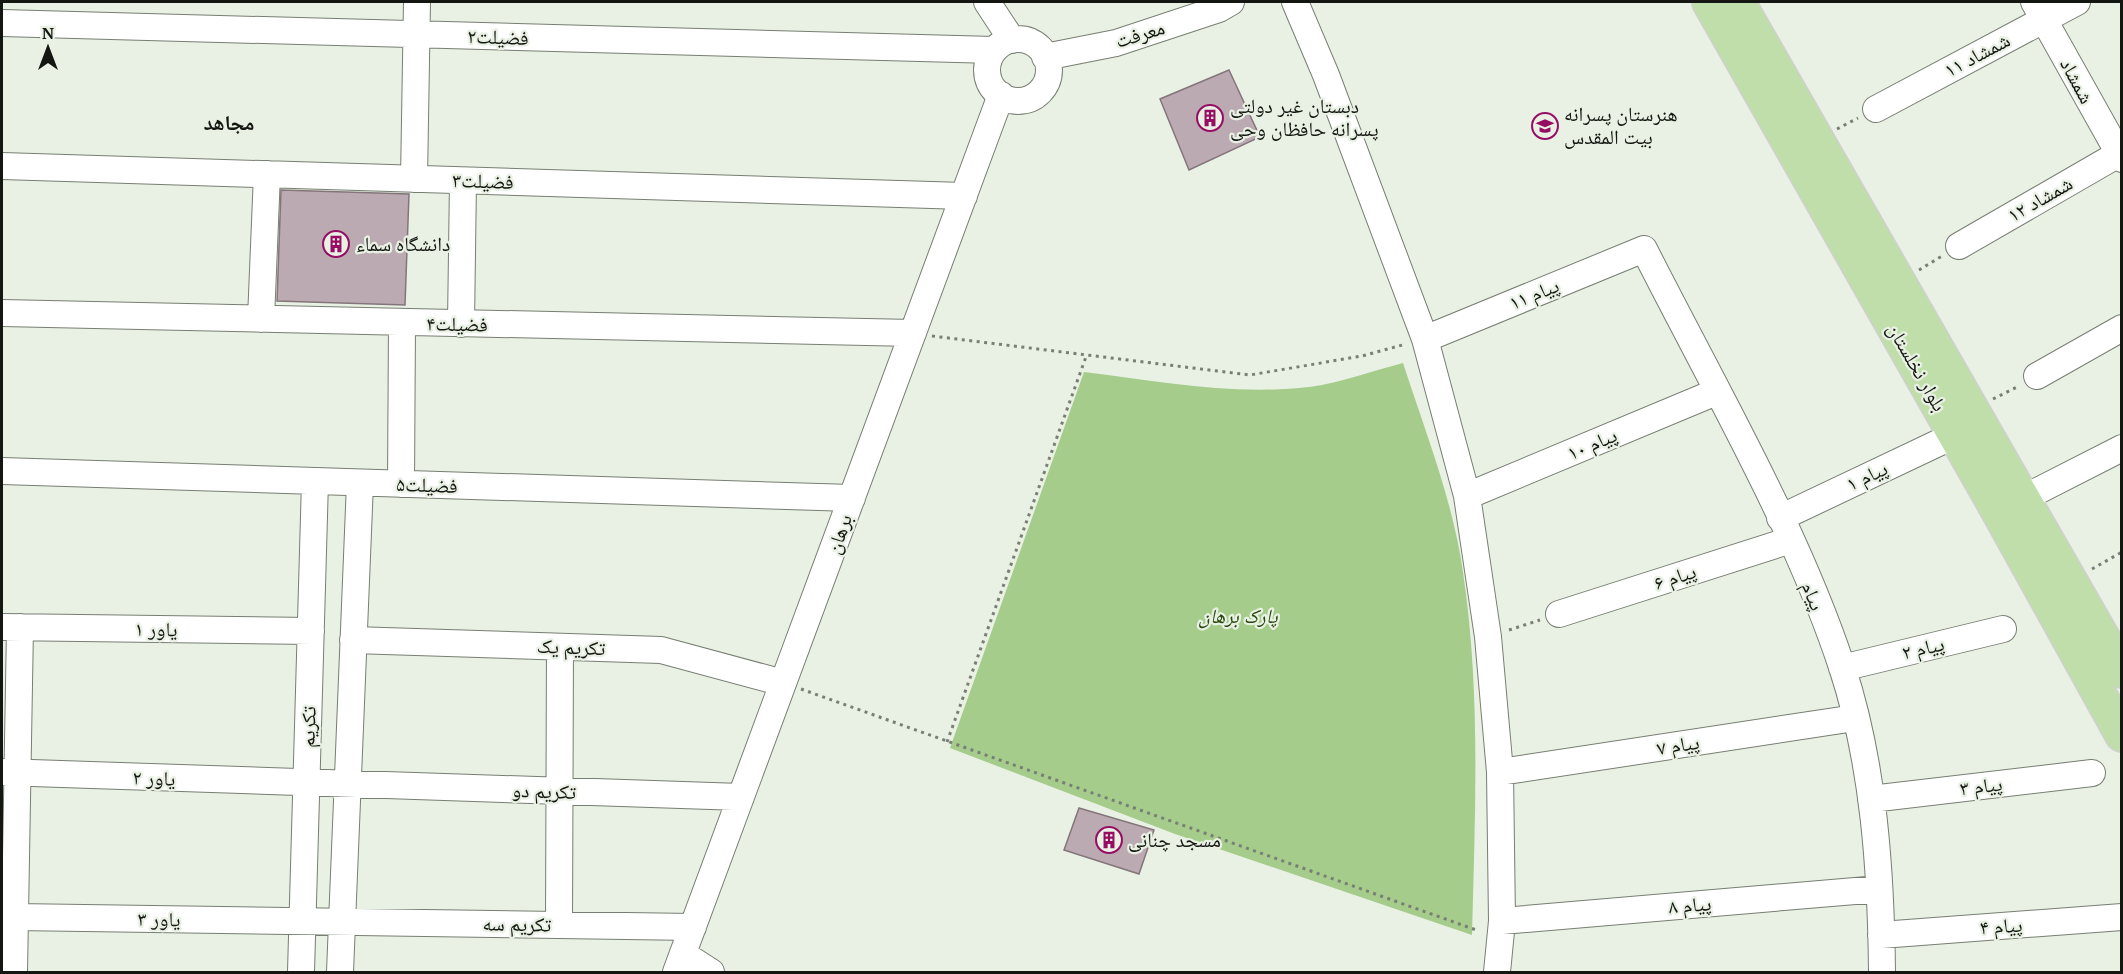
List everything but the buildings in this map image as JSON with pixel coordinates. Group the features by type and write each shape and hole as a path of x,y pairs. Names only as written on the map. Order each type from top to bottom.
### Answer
{"main road":[{"name":"بلوار نخلستان","path":"1709,2 1964,423 2010,505 2121,735"},
{"name":"بلوار نخلستان","path":"1738,2 1898,282 1964,423"},
{"name":"بلوار نخلستان","path":"2010,505 2070,582 2121,671"}],"street":[{"path":"414,179 417,2"},
{"path":"987,2 1003,45"},
{"name":"معرفت","path":"1045,57 1116,43 1219,9 1232,2"},
{"path":"1294,2 1326,75 1425,339 1467,496 1488,637 1500,772 1501,930 1497,972"},
{"name":"شمشاد ۱۱","path":"1876,110 2039,10 2077,2"},
{"name":"شمشاد","path":"2039,10 2120,155"},
{"name":"فضیلت۲","path":"2,23 416,35 1003,45"},
{"path":"1028,41 1041,48 1045,57 1049,66 1049,76 1039,94 1020,101 1001,96 993,88 987,69 1003,45 1028,41"},
{"name":"برهان","path":"680,963 1001,96"},
{"name":"شمشاد ۱۲","path":"1959,246 2120,155"},
{"name":"فضیلت۳","path":"2,166 964,196"},
{"path":"261,320 267,174"},
{"path":"461,324 463,181"},
{"name":"پیام ۱۱","path":"1425,339 1644,249"},
{"name":"پیام","path":"1644,249 1791,540 1842,668 1855,718 1871,799 1879,889 1882,972"},
{"name":"فضیلت۴","path":"2,313 913,333"},
{"path":"401,484 402,323"},
{"path":"2037,376 2121,328"},
{"name":"پیام ۱۰","path":"1467,496 1716,392"},
{"name":"پیام ۱","path":"1780,518 1964,423"},
{"path":"2010,505 2121,448"},
{"name":"فضیلت۵","path":"2,471 852,498"},
{"name":"تکریم","path":"301,972 315,482"},
{"path":"340,972 360,483"},
{"name":"پیام ۶","path":"1559,614 1791,540"},
{"path":"11,627 10,773 15,917 14,972"},
{"name":"یاور ۱","path":"11,627 311,631"},
{"name":"پیام ۲","path":"1842,668 2003,629"},
{"name":"تکریم یک","path":"353,640 661,650 783,683"},
{"path":"559,925 560,647"},
{"name":"پیام ۷","path":"1500,772 1855,718"},
{"name":"یاور ۲","path":"10,773 347,784"},
{"name":"پیام ۳","path":"1871,799 2092,773"},
{"name":"تکریم دو","path":"347,784 741,797"},
{"name":"پیام ۸","path":"1501,930 1879,889"},
{"name":"یاور ۳","path":"15,917 342,922"},
{"name":"پیام ۴","path":"1881,935 2121,917"},
{"name":"تکریم سه","path":"342,922 693,927"},
{"path":"680,963 711,972"}],"path":[{"path":"1817,139 1876,110"},
{"path":"1898,282 1959,246"},
{"path":"913,333 1250,375 1362,357 1425,339"},
{"path":"947,742 1087,354"},
{"path":"1964,423 2037,376"},
{"path":"2070,582 2121,552"},
{"path":"1488,637 1559,614"},
{"path":"783,683 947,742 1501,930"}],"green space":[{"name":"پارک برهان","path":"1403,363 1438,466 1452,519 1469,617 1475,708 1472,935 1175,834 950,748 1084,372 1224,389 1253,390 1309,387 1332,383"}],"place":[{"name":"دبستان غیر دولتی پسرانه حافظان وحی","path":"1210,118"},
{"name":"هنرستان پسرانه بیت المقدس","path":"1545,126"},
{"name":"دانشگاه سماء","path":"336,244"},
{"name":"مسجد چنانی","path":"1109,840"}],"district":[{"name":"مجاهد","path":"229,123"}]}
